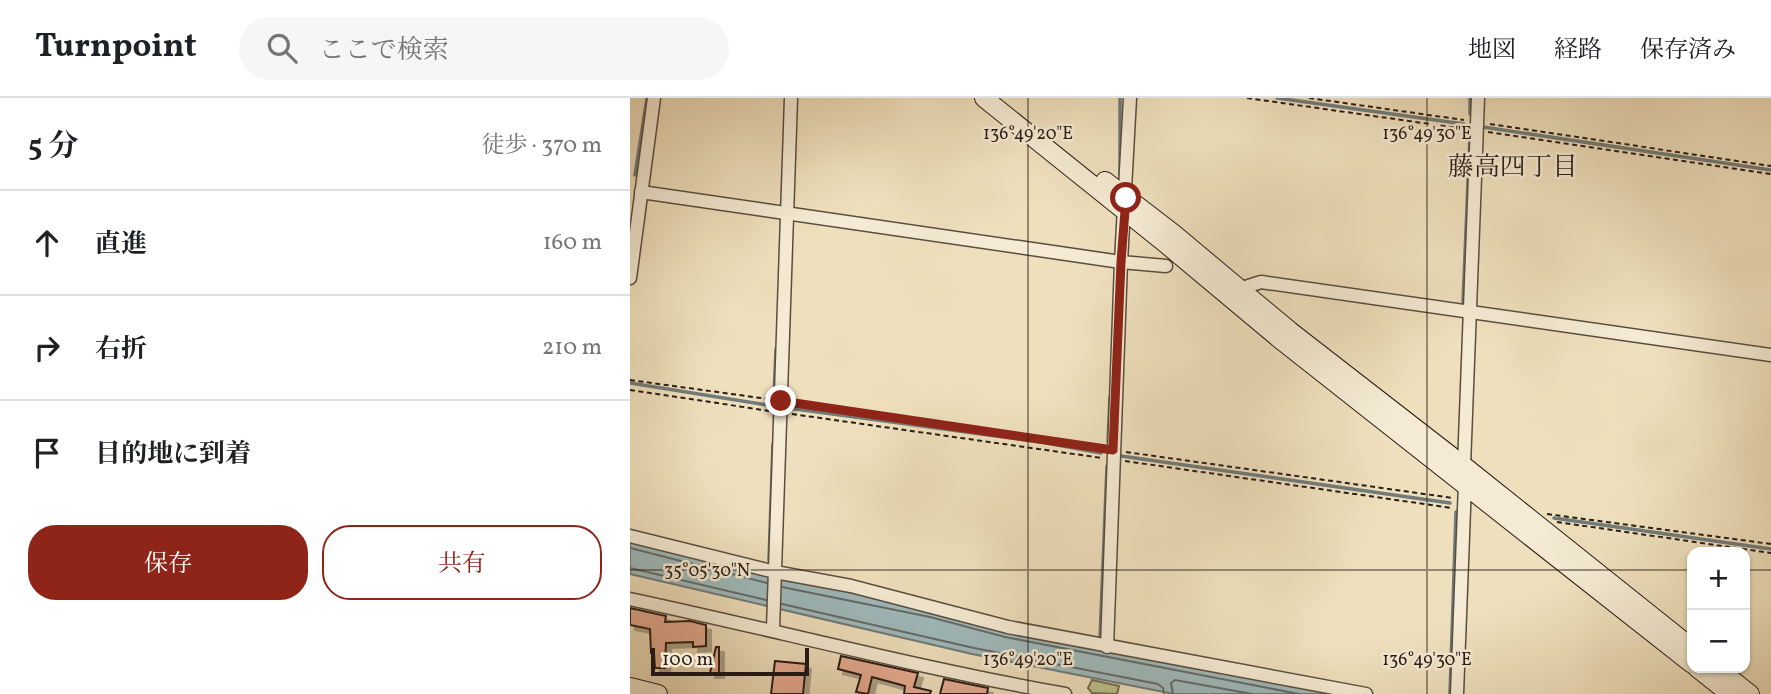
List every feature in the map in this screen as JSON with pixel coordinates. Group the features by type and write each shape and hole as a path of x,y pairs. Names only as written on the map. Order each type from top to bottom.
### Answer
{"street":[{"path":"630,278 654,98"},
{"path":"773,629 791,98"},
{"path":"984,98 1239,289 1290,331 1464,489 1687,645"},
{"path":"1002,98 1166,244 1282,341 1464,489 1687,660"},
{"path":"1107,647 1121,262 1130,98"},
{"path":"1457,694 1478,98"},
{"path":"641,192 1121,262 1166,266"},
{"path":"1239,289 1261,282 1771,355"},
{"path":"630,536 775,575 851,586 1008,627 1366,694"},
{"path":"630,599 773,629 964,676 1065,694"},
{"path":"1703,673 1730,694"},
{"path":"1723,673 1750,694"},
{"path":"630,687 659,694"}],"path":[{"path":"1247,98 1771,166"},
{"path":"1309,98 1771,174"},
{"path":"630,380 781,407 1113,454 1464,489"},
{"path":"630,390 781,407 1113,454 1464,489"},
{"path":"1771,544 1542,514 1550,522 1771,553"}],"green space":[{"path":"1092,680 1119,686 1117,694 1092,693 1088,688"}],"water":[{"path":"630,541 931,610 1337,694 1174,694 972,654 630,574"}],"building":[{"path":"630,608 666,616 665,622 690,621 706,625 706,646 693,647 693,642 666,643 665,668 655,668 650,629 630,625"},
{"path":"716,647 719,647 719,673 710,673"},
{"path":"841,656 918,673 914,687 931,691 930,694 904,694 905,686 872,677 868,694 856,692 861,675 838,669"},
{"path":"775,661 806,664 803,694 771,694"},
{"path":"944,679 988,688 987,694 940,694"}],"waterway":[{"path":"635,175 647,98"},
{"path":"1120,98 1120,176"},
{"path":"1277,98 1464,124"},
{"path":"1470,98 1470,114"},
{"path":"1483,127 1771,170"},
{"path":"1463,302 1470,135"},
{"path":"774,394 776,349"},
{"path":"630,383 767,405"},
{"path":"1108,442 1110,397"},
{"path":"788,408 1041,442 1101,453"},
{"path":"769,560 773,444"},
{"path":"1121,456 1450,503"},
{"path":"1100,637 1107,466"},
{"path":"1450,694 1456,512"},
{"path":"1554,518 1771,549"}],"district":[{"name":"藤高四丁目","path":"1513,168"}],"route":[{"path":"781,401 1113,450 1126,198"}]}
